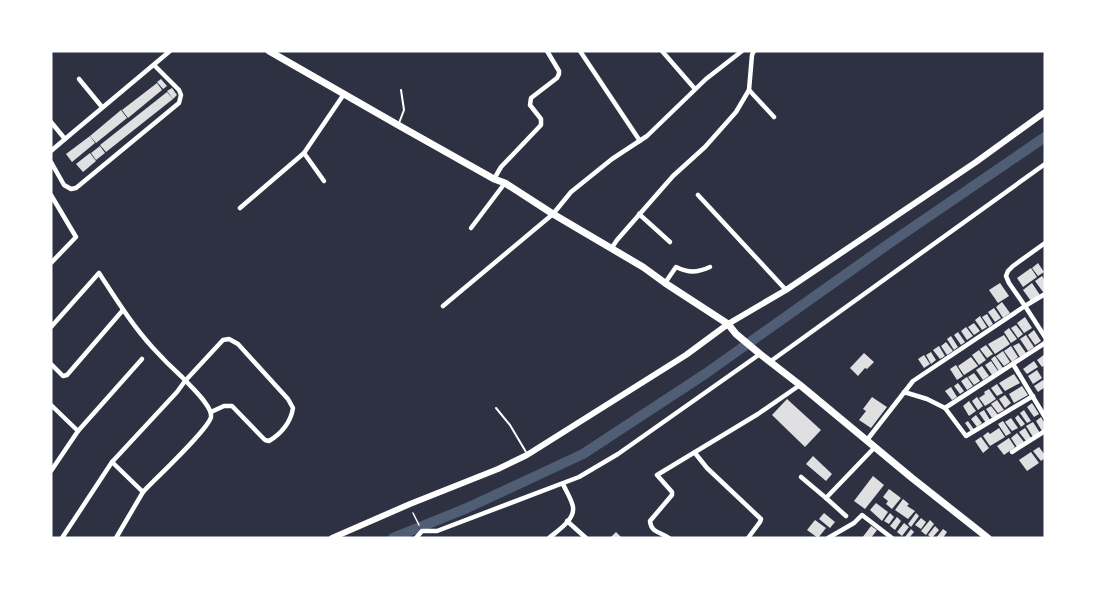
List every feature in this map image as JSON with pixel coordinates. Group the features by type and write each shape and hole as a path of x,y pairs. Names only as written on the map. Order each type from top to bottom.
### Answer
{"main road":[{"path":"269,51 505,183 643,267 664,284 728,324 736,334 988,538"}],"street":[{"path":"51,151 170,51"},
{"path":"494,178 501,167 541,125 541,119 531,105 531,98 559,74 547,51"},
{"path":"580,51 640,141"},
{"path":"662,51 695,89"},
{"path":"611,249 673,176 705,147 736,112 749,90 754,51"},
{"path":"443,306 553,214 570,192 612,159 640,141 738,52"},
{"path":"51,162 64,185 70,189 76,188 179,103 181,95 179,90 154,65"},
{"path":"79,80 102,107"},
{"path":"749,90 774,117"},
{"path":"240,208 304,153 344,94"},
{"path":"332,538 527,455 686,355 728,324 786,290 976,162 1045,112"},
{"path":"51,122 65,139"},
{"path":"304,153 324,181"},
{"path":"771,361 1045,164"},
{"path":"471,228 505,183"},
{"path":"51,195 76,237 51,263"},
{"path":"698,195 786,290"},
{"path":"639,214 670,242"},
{"path":"1045,243 1012,266 1006,276 1045,337"},
{"path":"664,284 676,267 692,273 710,267"},
{"path":"51,327 99,273 123,310 153,348 208,406 211,412 211,419 198,435 143,492 116,538"},
{"path":"867,440 920,375 1045,294"},
{"path":"51,364 63,376 67,375 123,310"},
{"path":"62,538 112,462 223,340 229,339 238,344 288,399 293,408 288,422 275,438 269,441 265,440 232,406 225,406 211,412"},
{"path":"945,408 1045,343"},
{"path":"419,533 437,531 579,477 618,454 758,352"},
{"path":"51,471 78,430 142,359"},
{"path":"1013,364 1045,417"},
{"path":"669,538 653,530 650,525 650,521 672,495 657,475 758,414 800,385"},
{"path":"904,392 927,399 945,408 966,436 1033,396"},
{"path":"51,405 78,430"},
{"path":"1012,452 1045,430"},
{"path":"826,498 875,447"},
{"path":"695,453 707,468 761,519 748,538"},
{"path":"112,462 143,492"},
{"path":"801,477 846,516"},
{"path":"549,538 572,514 573,508 563,484"},
{"path":"828,538 854,523 862,515 892,538"},
{"path":"567,521 586,538"},
{"path":"437,531 442,538"}],"lane":[{"path":"398,125 404,110 401,90"},
{"path":"496,408 510,425 527,455"}],"path":[{"path":"412,510 419,533"}],"building":[{"path":"161,79 167,86 163,89 157,82"},
{"path":"157,83 162,90 128,118 122,110"},
{"path":"172,88 177,95 173,99 167,91"},
{"path":"167,92 173,99 106,152 100,145"},
{"path":"121,110 127,118 96,143 90,136"},
{"path":"90,136 95,143 72,162 66,154"},
{"path":"100,146 105,153 96,160 91,153"},
{"path":"90,153 96,161 83,172 76,164"},
{"path":"1038,263 1044,272 1038,276 1032,268"},
{"path":"1031,268 1037,277 1023,287 1017,278"},
{"path":"1042,276 1045,281 1043,292 1035,281"},
{"path":"1000,283 1009,296 998,303 989,290"},
{"path":"1032,283 1040,295 1031,301 1023,290"},
{"path":"1002,302 1010,313 1003,318 996,307"},
{"path":"994,308 1001,318 995,322 988,312"},
{"path":"987,314 993,324 989,327 982,317"},
{"path":"980,316 987,327 982,330 975,320"},
{"path":"1025,317 1032,328 1024,333 1017,323"},
{"path":"974,323 980,331 974,335 968,327"},
{"path":"1016,325 1023,334 1018,338 1011,328"},
{"path":"966,327 973,336 967,340 961,331"},
{"path":"1009,328 1017,339 1011,343 1004,332"},
{"path":"1034,330 1041,341 1035,345 1028,335"},
{"path":"958,332 965,342 961,345 954,335"},
{"path":"1004,335 1010,344 995,354 988,344"},
{"path":"1026,335 1034,347 1028,351 1020,339"},
{"path":"951,336 958,347 954,350 947,339"},
{"path":"946,342 953,351 947,355 941,346"},
{"path":"1019,343 1026,353 1020,357 1013,346"},
{"path":"986,345 993,354 987,358 980,349"},
{"path":"939,346 945,356 940,359 933,350"},
{"path":"1011,346 1018,357 1012,362 1004,351"},
{"path":"979,350 986,360 979,365 972,355"},
{"path":"1003,351 1010,362 1004,366 996,356"},
{"path":"931,352 936,360 931,364 926,355"},
{"path":"864,353 874,362 858,376 850,368"},
{"path":"1045,354 1045,365 1042,367 1037,360"},
{"path":"924,355 930,364 924,368 918,359"},
{"path":"995,356 1003,368 999,371 991,359"},
{"path":"971,357 978,366 964,375 958,366"},
{"path":"991,361 998,371 992,375 985,365"},
{"path":"1034,361 1038,367 1027,374 1023,369"},
{"path":"956,365 963,376 957,380 950,369"},
{"path":"982,366 989,376 983,380 976,370"},
{"path":"1037,370 1042,378 1033,384 1028,376"},
{"path":"974,373 980,381 974,385 968,377"},
{"path":"1014,374 1020,383 1005,391 999,383"},
{"path":"967,377 973,386 967,390 961,381"},
{"path":"1043,380 1045,387 1038,392 1034,386"},
{"path":"958,383 964,391 960,394 954,386"},
{"path":"997,384 1003,393 997,396 991,388"},
{"path":"1022,386 1028,395 1014,403 1009,394"},
{"path":"951,387 957,397 952,400 945,391"},
{"path":"989,389 996,399 985,406 979,398"},
{"path":"1005,395 1011,403 1005,408 999,399"},
{"path":"872,397 887,407 871,428 859,420 866,411 863,409"},
{"path":"977,397 983,406 978,410 972,401"},
{"path":"787,399 821,430 805,447 772,415"},
{"path":"997,400 1004,410 998,413 991,404"},
{"path":"969,401 976,411 969,416 963,406"},
{"path":"1032,403 1039,414 1034,417 1027,407"},
{"path":"991,406 998,415 992,418 986,409"},
{"path":"984,410 990,420 986,423 979,413"},
{"path":"1024,410 1031,421 1027,423 1020,413"},
{"path":"976,415 982,423 977,427 971,419"},
{"path":"1018,415 1025,424 1021,427 1015,418"},
{"path":"1041,417 1045,424 1045,429 1042,431 1036,421"},
{"path":"1011,418 1018,428 1012,431 1005,422"},
{"path":"968,421 975,431 972,433 965,423"},
{"path":"1003,421 1011,433 1006,436 998,424"},
{"path":"1033,422 1040,433 1033,437 1026,426"},
{"path":"999,428 1005,437 990,446 983,436"},
{"path":"1025,428 1031,438 1026,441 1019,432"},
{"path":"1017,433 1024,442 1017,447 1011,438"},
{"path":"981,437 989,448 983,453 975,441"},
{"path":"1009,438 1015,447 1004,455 997,446"},
{"path":"1039,447 1045,455 1041,461 1033,451"},
{"path":"1031,452 1039,463 1027,471 1019,460"},
{"path":"813,456 832,474 826,481 806,464"},
{"path":"873,476 884,485 865,509 854,501"},
{"path":"889,489 901,498 892,509 883,497"},
{"path":"903,499 909,504 907,506 915,511 908,519 895,510"},
{"path":"876,503 888,512 882,521 870,510"},
{"path":"824,513 835,522 830,528 819,519"},
{"path":"890,513 894,517 889,524 884,521"},
{"path":"916,513 919,516 911,527 908,524"},
{"path":"897,517 901,521 895,530 890,526"},
{"path":"921,518 926,522 921,529 915,525"},
{"path":"815,520 826,528 818,538 807,530"},
{"path":"930,520 934,524 926,535 921,531"},
{"path":"904,523 909,527 902,536 897,532"},
{"path":"871,526 877,530 871,538 862,538"},
{"path":"935,526 939,530 932,538 928,535"},
{"path":"911,529 914,532 906,538 905,537"},
{"path":"943,529 947,532 943,538 936,538"},
{"path":"616,532 622,538 610,538"}],"waterway":[{"path":"393,538 467,508 583,454 705,374 1045,137"}]}
